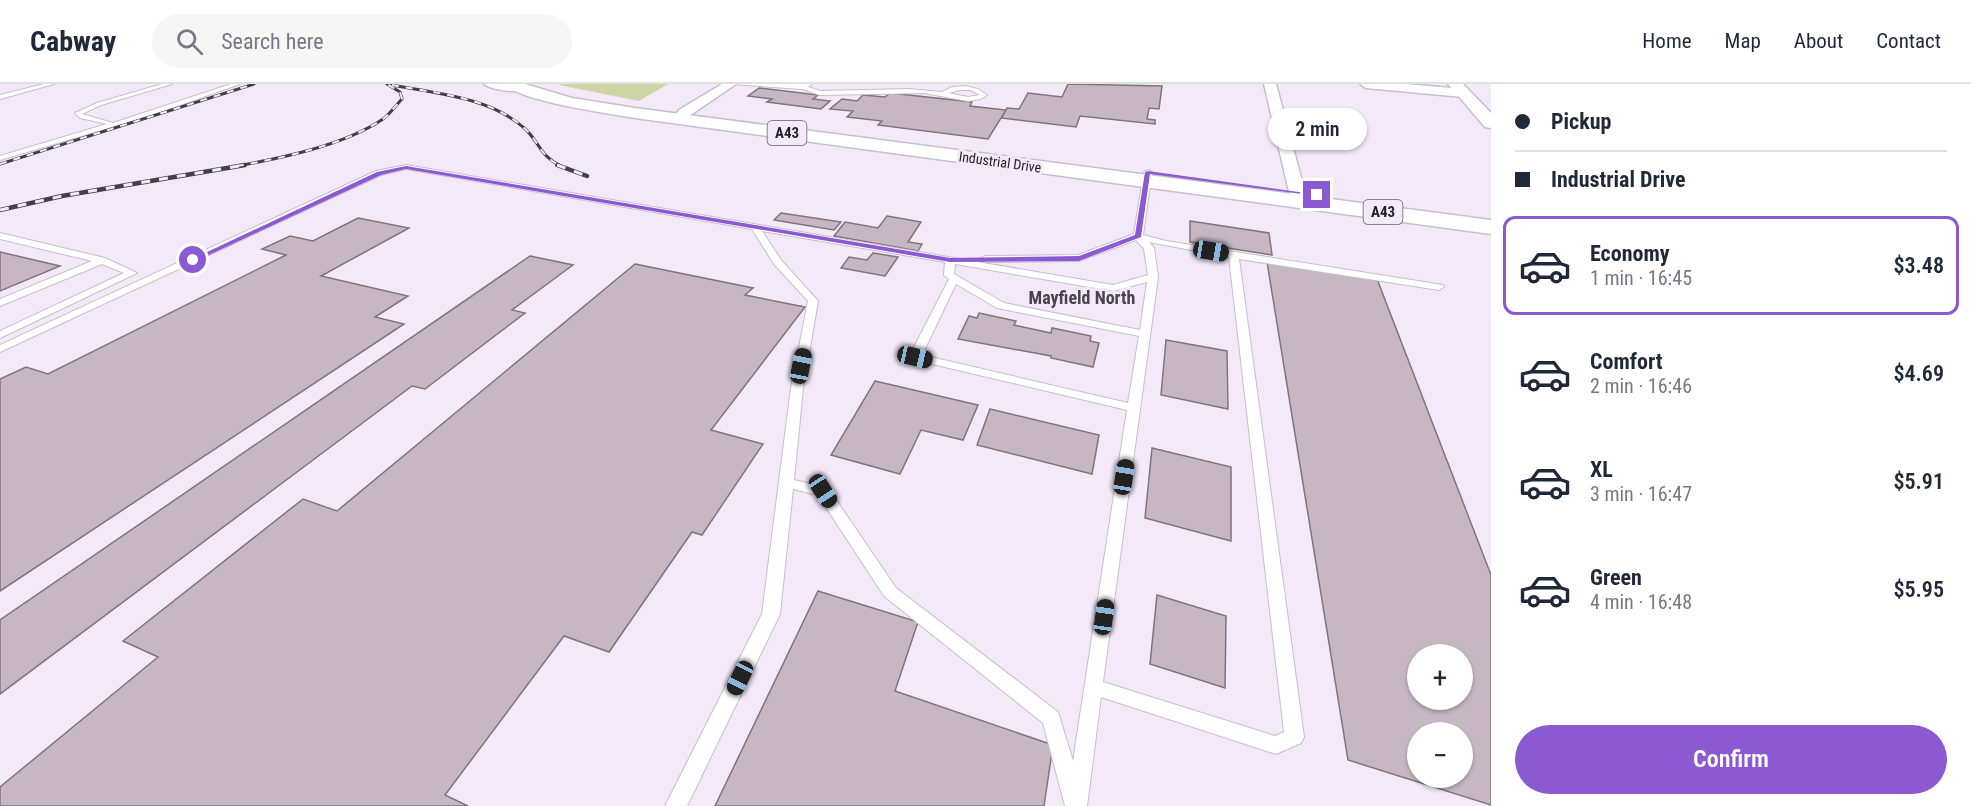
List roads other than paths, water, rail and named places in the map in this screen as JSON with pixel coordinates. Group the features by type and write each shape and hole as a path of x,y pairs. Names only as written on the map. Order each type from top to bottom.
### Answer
{"main road":[{"name":"Industrial Drive","path":"537,84 602,104 684,113 1147,177 1491,227"},
{"name":"Industrial Drive","path":"516,86 545,96 602,104 1147,177 1297,192 1491,217"},
{"path":"1459,89 1491,123"}],"street":[{"path":"490,84 516,86"},
{"path":"684,113 732,84"},
{"path":"1270,84 1297,192"},
{"path":"1366,84 1459,89"}],"lane":[{"path":"0,97 51,84"},
{"path":"115,124 82,117 78,113 99,104 169,84"},
{"path":"0,158 115,124 237,84"},
{"path":"732,84 807,86 813,92 838,88 922,92 991,88"},
{"path":"947,92 972,99 982,97 979,90"},
{"path":"0,349 379,173 406,167 1113,288 1154,277"},
{"path":"1138,236 1147,177"},
{"path":"676,806 771,614 797,388 813,301 777,262 755,227"},
{"path":"0,236 102,260 132,273 0,335"},
{"path":"1076,806 1154,277 1149,248 1138,236"},
{"path":"950,260 1079,258 1138,236 1165,244 1439,286"},
{"path":"1094,687 1276,745 1294,737 1234,255"},
{"path":"0,303 102,260"},
{"path":"950,260 949,275 1001,306 1145,334"},
{"path":"954,278 915,357 1134,408"},
{"path":"786,483 823,491 890,592 1051,718 1076,806"}],"railway":[{"path":"0,164 254,84"},
{"path":"237,166 313,149 368,128 386,117 402,99 400,92 387,84"},
{"path":"392,85 443,94 494,109 523,127 548,158 561,166"},
{"path":"0,210 62,196 245,165"},
{"path":"557,165 587,176"}],"district":[{"name":"Mayfield North","path":"1082,297"}]}
